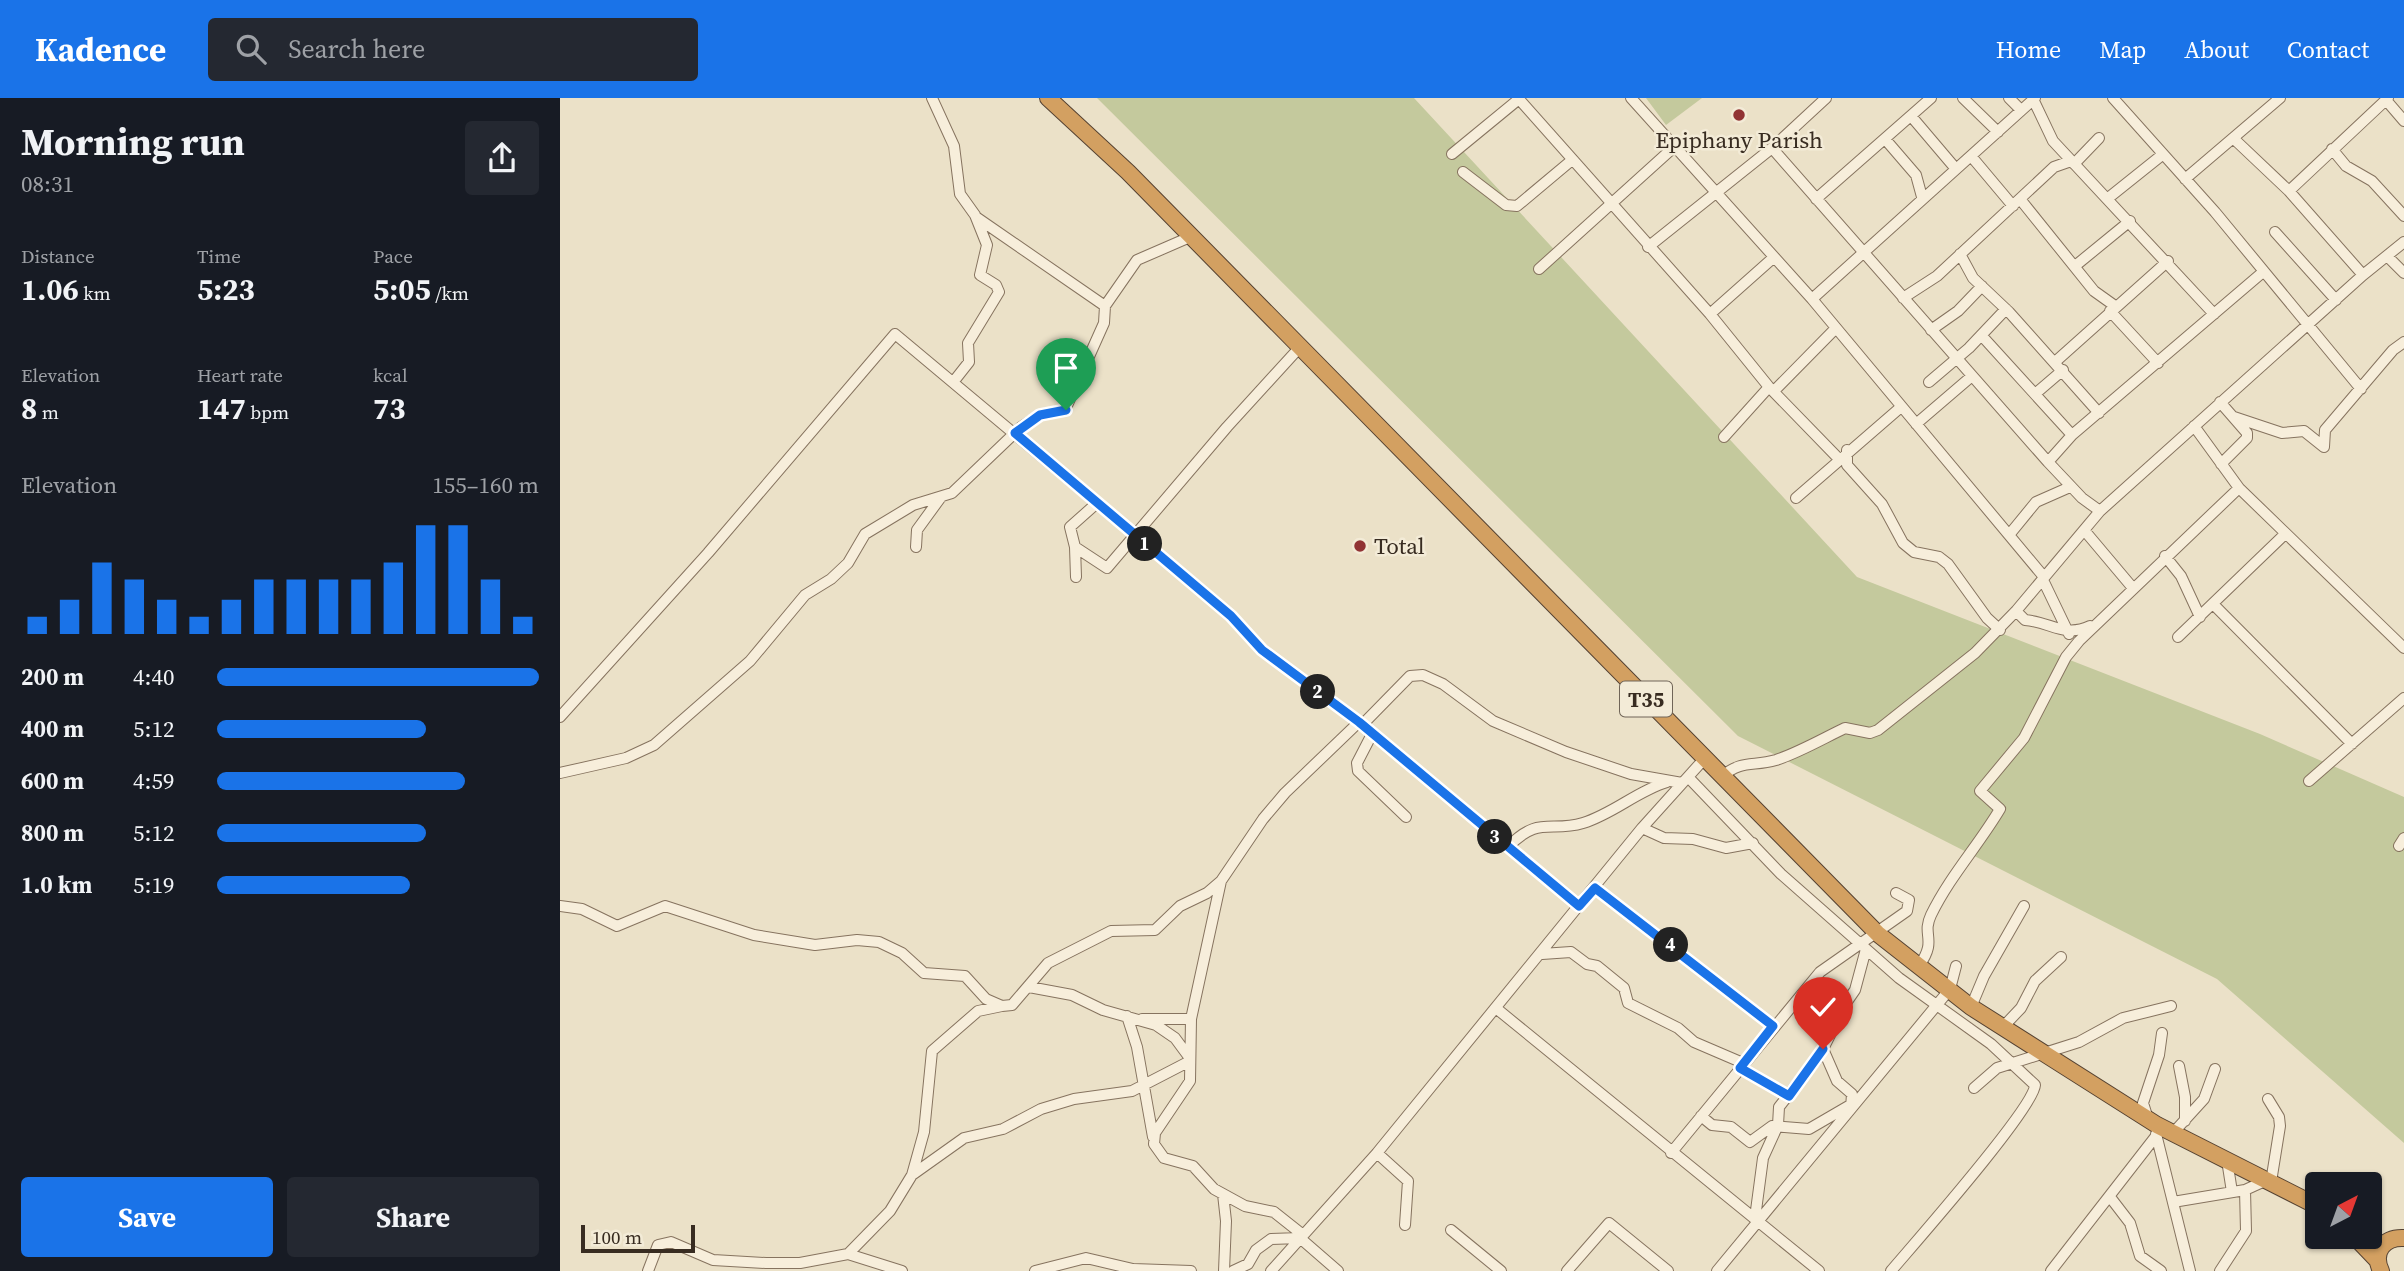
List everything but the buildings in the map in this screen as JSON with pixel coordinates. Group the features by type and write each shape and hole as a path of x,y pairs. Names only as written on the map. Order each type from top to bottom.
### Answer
{"highway":[{"name":"T35","path":"1048,98 1128,172 1878,934 1971,1007 2154,1127 2173,1133 2305,1200"},
{"path":"2378,1266 2380,1248 2397,1239"},
{"path":"2365,1250 2378,1266"}],"street":[{"path":"932,98 954,146 960,194 976,218 987,245 980,275 996,285 999,292 969,342 969,362 954,381"},
{"path":"1630,98 1718,192 1773,258 1812,299 2044,578 2068,632 2070,650"},
{"path":"1648,247 1772,148 1826,98"},
{"path":"1963,98 1997,132"},
{"path":"2009,98 2021,110"},
{"path":"2113,98 2185,179 2361,389"},
{"path":"2185,179 2280,98"},
{"path":"1452,155 1519,99 1710,314 1772,389 1843,454 1847,465 1882,504 1903,543 1914,552 1939,557 1948,564 1987,618 2000,630"},
{"path":"1812,299 1922,197 2034,99 2048,132 2072,162 2168,261 2214,314"},
{"path":"2289,191 2387,99 2404,121"},
{"path":"1816,199 1911,116 1924,100"},
{"path":"1911,116 1956,169"},
{"path":"1903,298 1928,283 2054,167 2072,162 2099,138"},
{"path":"2233,138 2289,191 2363,275"},
{"path":"1885,139 1916,175 1922,197"},
{"path":"1539,269 1611,201 1674,147"},
{"path":"1772,148 2070,487 2100,511"},
{"path":"2332,149 2346,166 2372,180 2404,216"},
{"path":"2107,199 2162,155"},
{"path":"1971,156 2075,266 2158,363"},
{"path":"1463,172 1506,205 1517,206 1572,160"},
{"path":"976,218 1105,306"},
{"path":"2075,266 2130,221"},
{"path":"2275,232 2336,300"},
{"path":"560,774 626,758 663,739 750,661 805,595 831,579 848,563 865,534 913,505 941,497 960,487 1015,433 1040,415 1066,410 1104,323 1105,306 1137,260 1190,237"},
{"path":"1721,777 1739,764 1779,759 1803,746 1825,741 1845,728 1870,733 1878,730 1960,667 2000,630 2100,511 2306,325 2404,242"},
{"path":"1960,254 1967,269 2059,366 2099,413"},
{"path":"2388,257 2404,273"},
{"path":"1710,314 1773,258"},
{"path":"2035,394 2113,309 2168,261"},
{"path":"2048,462 2072,435 2263,272"},
{"path":"1931,330 1958,311 1982,286"},
{"path":"1929,382 1982,335 2006,309"},
{"path":"1724,437 1836,328"},
{"path":"560,717 708,553 895,334 1231,616 1262,650 1360,724 1579,906"},
{"path":"1982,335 2072,435"},
{"path":"2234,416 2282,433 2304,431 2324,447 2325,430 2393,350 2404,342"},
{"path":"1075,547 1107,569 1300,348"},
{"path":"1916,424 1972,376"},
{"path":"2220,402 2246,428 2247,438 2221,464"},
{"path":"1796,498 1843,454 1901,407"},
{"path":"2194,426 2239,488 2404,648"},
{"path":"2009,535 2036,502 2070,487"},
{"path":"1919,966 1931,943 1927,926 1931,914 1956,869 2000,809 1980,791 2024,738 2070,650 2132,587 2239,488"},
{"path":"916,547 917,530 941,497"},
{"path":"1076,577 1071,524 1097,503"},
{"path":"2084,530 2132,587"},
{"path":"2178,637 2285,534"},
{"path":"2165,556 2181,576 2200,617"},
{"path":"2214,605 2352,744"},
{"path":"2017,611 2025,620 2043,621 2068,632 2096,624"},
{"path":"848,1254 890,1211 912,1175 924,1132 932,1051 978,1011 1015,1004 1048,963 1111,931 1155,930 1180,906 1209,892 1221,881 1278,801 1410,676 1423,675 1443,684 1482,715 1507,727 1631,774 1680,780 1753,843 1781,874 1863,948 1935,1007 2014,1064 2033,1081 2034,1091 2030,1100 1891,1271"},
{"path":"2309,781 2404,698"},
{"path":"1372,734 1357,763 1357,771 1406,817"},
{"path":"1271,1271 1377,1153 1497,1009 1680,780 1705,758"},
{"path":"1508,847 1520,836 1537,827 1585,822 1680,780"},
{"path":"1642,828 1664,838 1700,840 1726,848 1753,843"},
{"path":"1154,1140 1155,1133 1186,1091 1191,1077 1191,1019 1221,881"},
{"path":"1595,888 1773,1026"},
{"path":"1671,1153 1820,972 1863,948 1909,906 1907,898 1896,893"},
{"path":"560,906 582,909 617,926 666,906 754,935 815,944 857,940 879,942 902,953 924,974 965,976 980,994 1002,1006"},
{"path":"1971,1007 1984,976 2024,906"},
{"path":"1757,1220 1763,1158 1778,1125 1779,1107 1823,1051 1828,1034 1857,987 1863,948"},
{"path":"1542,954 1571,952 1587,964 1597,965 1624,988 1628,1003 1678,1028 1693,1042 1742,1066 1789,1096"},
{"path":"2002,1028 2020,1010 2035,981 2061,957"},
{"path":"1717,1271 1950,989 1956,966"},
{"path":"1029,987 1072,995 1103,1010 1140,1019 1191,1019"},
{"path":"1974,1088 1992,1070 2079,1042 2123,1018 2171,1006"},
{"path":"1497,1009 1819,1271"},
{"path":"1127,1016 1137,1047 1142,1087 1154,1140 1160,1154 1193,1166 1208,1184 1252,1209 1274,1212 1338,1271"},
{"path":"1140,1019 1168,1033 1189,1059"},
{"path":"2162,1032 2158,1058 2143,1103 2154,1127 2190,1271"},
{"path":"1823,1051 1837,1081 1852,1094 1852,1106"},
{"path":"912,1175 968,1136 1003,1129 1041,1109 1066,1101 1124,1093 1142,1087 1189,1059"},
{"path":"2179,1066 2185,1097 2185,1121"},
{"path":"2173,1133 2204,1099 2215,1069"},
{"path":"2173,1202 2245,1190 2269,1181 2280,1126 2279,1117 2268,1099"},
{"path":"1701,1116 1712,1125 1733,1129 1749,1142 1768,1128 1778,1125 1809,1129 1852,1106"},
{"path":"2051,1271 2110,1197 2154,1127"},
{"path":"1377,1153 1408,1181 1405,1225"},
{"path":"2227,1160 2232,1192"},
{"path":"2220,1271 2246,1231 2245,1190"},
{"path":"1223,1194 1226,1221 1224,1271"},
{"path":"2110,1197 2130,1223 2140,1256 2161,1271"},
{"path":"1567,1271 1609,1223 1668,1271"},
{"path":"1451,1230 1502,1271"},
{"path":"1233,1271 1248,1264 1256,1250 1271,1239 1302,1236"},
{"path":"648,1271 657,1248 663,1242 671,1242 720,1261 800,1263 848,1254 902,1271"},
{"path":"1035,1271 1081,1258 1133,1269 1191,1271"}],"green space":[{"path":"1097,98 1414,98 1857,577 2260,734 2404,797 2404,1143 2217,979 1738,736"},
{"path":"1646,98 1702,98 1666,125"}],"place":[{"name":"Epiphany Parish","path":"1739,115"},
{"name":"Total","path":"1360,546"}],"route":[{"path":"1066,410 1040,415 1021,426 1015,433 1231,616 1262,650 1359,722 1579,906 1595,888 1773,1026 1740,1068 1762,1083 1789,1096 1823,1049"}]}
